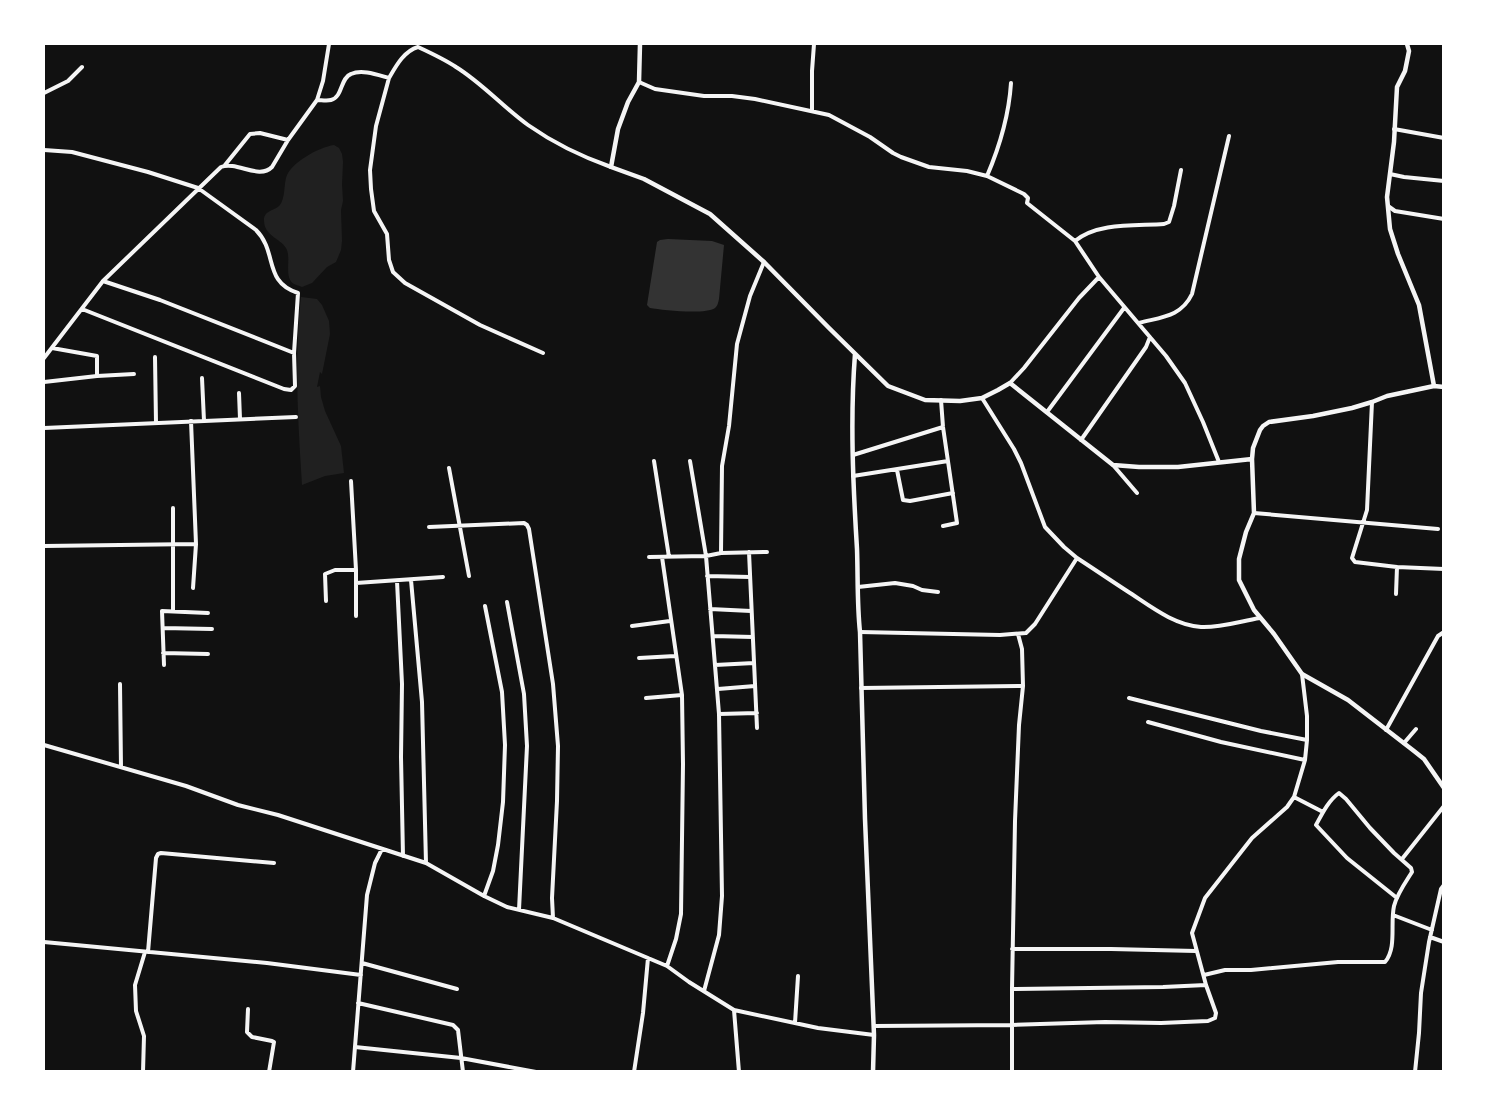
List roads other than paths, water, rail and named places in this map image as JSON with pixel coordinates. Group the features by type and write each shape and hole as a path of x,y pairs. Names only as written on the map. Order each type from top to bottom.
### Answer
{"street":[{"path":"225,165 266,172 272,167 316,100 323,81 329,44"},
{"path":"611,166 618,129 628,102 639,82 640,44"},
{"path":"812,111 814,44"},
{"path":"1407,44 1409,51 1405,71 1397,87 1387,197 1390,229 1419,304 1434,386"},
{"path":"543,354 480,325 405,283 393,272 389,260 387,234 374,211 370,170 376,126 389,78 410,50 419,45 456,67 527,125 556,143 584,158 644,179 710,214 764,262 888,386 926,400 960,401 981,398 1010,383 1099,277"},
{"path":"44,93 68,81 82,68"},
{"path":"316,100 332,100 336,97 346,77 352,73 363,72 389,78"},
{"path":"639,82 655,89 704,96 755,99 829,115 902,157 929,167 967,171 987,176 1024,194 1028,198 1027,203 1075,241 1099,277 1139,323 1185,383 1218,462"},
{"path":"987,176 1005,117 1011,83"},
{"path":"1394,129 1443,138"},
{"path":"44,358 104,281 198,188 225,165 250,134 260,133 288,140"},
{"path":"1139,323 1175,313 1187,305 1192,294 1229,136"},
{"path":"44,150 72,152 148,171 198,188 256,230 263,237 278,281 288,290 298,292 294,353 295,387 291,390 284,389 82,309"},
{"path":"1075,241 1090,231 1103,228 1168,222 1174,206 1181,170"},
{"path":"1390,174 1443,181"},
{"path":"1388,206 1395,211 1443,219"},
{"path":"721,553 722,466 729,426 737,344 750,296 764,262"},
{"path":"104,281 160,300 294,353"},
{"path":"1047,411 1124,308"},
{"path":"1081,440 1146,347 1150,337"},
{"path":"52,348 97,356 97,376"},
{"path":"855,354 852,407 853,476 866,864 874,1026 873,1071"},
{"path":"155,357 156,423"},
{"path":"44,382 134,374"},
{"path":"202,378 204,421"},
{"path":"1010,383 1113,465 1137,493"},
{"path":"1443,387 1434,386 1393,395 1313,416 1269,422 1260,430 1253,448 1254,513 1239,559 1239,580 1254,610 1302,674 1348,700 1424,759 1443,788"},
{"path":"239,393 240,419"},
{"path":"981,398 1021,463 1044,527 1077,558 1156,610 1184,624 1213,627 1260,618"},
{"path":"941,400 957,524 943,526"},
{"path":"1372,402 1368,503 1353,561 1397,567 1443,569"},
{"path":"44,428 296,417"},
{"path":"191,422 196,544 193,588"},
{"path":"854,455 943,427"},
{"path":"1113,465 1178,467 1252,459"},
{"path":"654,461 669,557"},
{"path":"690,461 706,556 720,714 722,896 719,935 704,991"},
{"path":"853,476 948,461"},
{"path":"449,468 469,576"},
{"path":"897,470 903,500 910,501 953,493"},
{"path":"351,481 356,616"},
{"path":"172,611 173,508"},
{"path":"1254,513 1438,529"},
{"path":"429,528 524,523 529,529 553,684 558,746 553,918"},
{"path":"44,546 196,544"},
{"path":"749,552 757,728"},
{"path":"649,557 767,552"},
{"path":"662,557 682,695 683,765 681,914 667,966"},
{"path":"860,632 1026,633 1035,624 1077,558"},
{"path":"1396,594 1397,567"},
{"path":"326,601 325,574 335,570 356,570"},
{"path":"707,576 750,577"},
{"path":"356,583 443,577"},
{"path":"411,580 422,702 426,863"},
{"path":"396,582 402,684 403,856"},
{"path":"858,587 895,584 938,592"},
{"path":"507,602 524,694 527,746 519,910"},
{"path":"484,896 493,871 498,845 503,802 505,745 502,692 491,627 485,606"},
{"path":"710,609 752,611"},
{"path":"164,664 162,610 208,613"},
{"path":"632,626 670,621"},
{"path":"163,628 212,629"},
{"path":"1386,730 1438,636 1443,632"},
{"path":"1012,1071 1015,821 1023,686 1023,649 1018,634"},
{"path":"712,636 753,637"},
{"path":"163,653 208,654"},
{"path":"639,658 675,656"},
{"path":"715,665 754,663"},
{"path":"874,1026 1161,1023 1208,1021 1215,1018 1216,1013 1192,933 1204,898 1252,838 1287,807 1294,797 1305,760 1307,740 1302,674"},
{"path":"120,684 121,767"},
{"path":"718,689 755,686"},
{"path":"861,688 1023,686"},
{"path":"646,698 682,695"},
{"path":"1129,698 1261,731 1307,740"},
{"path":"720,714 757,713"},
{"path":"1148,722 1221,742 1305,760"},
{"path":"1404,744 1416,729"},
{"path":"44,745 186,786 238,805 278,815 426,863 507,907 553,918 667,966 734,1010 795,1023 874,1035"},
{"path":"1204,975 1225,970 1251,970 1338,962 1385,962 1389,957 1397,898 1412,872 1411,868 1394,853 1339,793 1323,812 1316,825 1347,858 1397,898"},
{"path":"1294,797 1323,812"},
{"path":"1402,859 1443,806"},
{"path":"353,1071 367,895 375,863 382,849"},
{"path":"143,1071 144,1036 136,1011 135,985 146,952 158,854 274,863"},
{"path":"1415,1071 1421,993 1430,937 1443,885"},
{"path":"1393,915 1432,930"},
{"path":"1430,937 1443,942"},
{"path":"44,942 267,963 361,975"},
{"path":"1012,949 1197,951"},
{"path":"634,1071 643,1013 648,958"},
{"path":"362,963 457,989"},
{"path":"795,1023 798,976"},
{"path":"1012,988 1206,985"},
{"path":"358,1003 453,1024 458,1030 463,1071"},
{"path":"248,1009 247,1032 252,1037 274,1042 269,1071"},
{"path":"734,1010 739,1071"},
{"path":"355,1047 461,1058 536,1071"}]}
